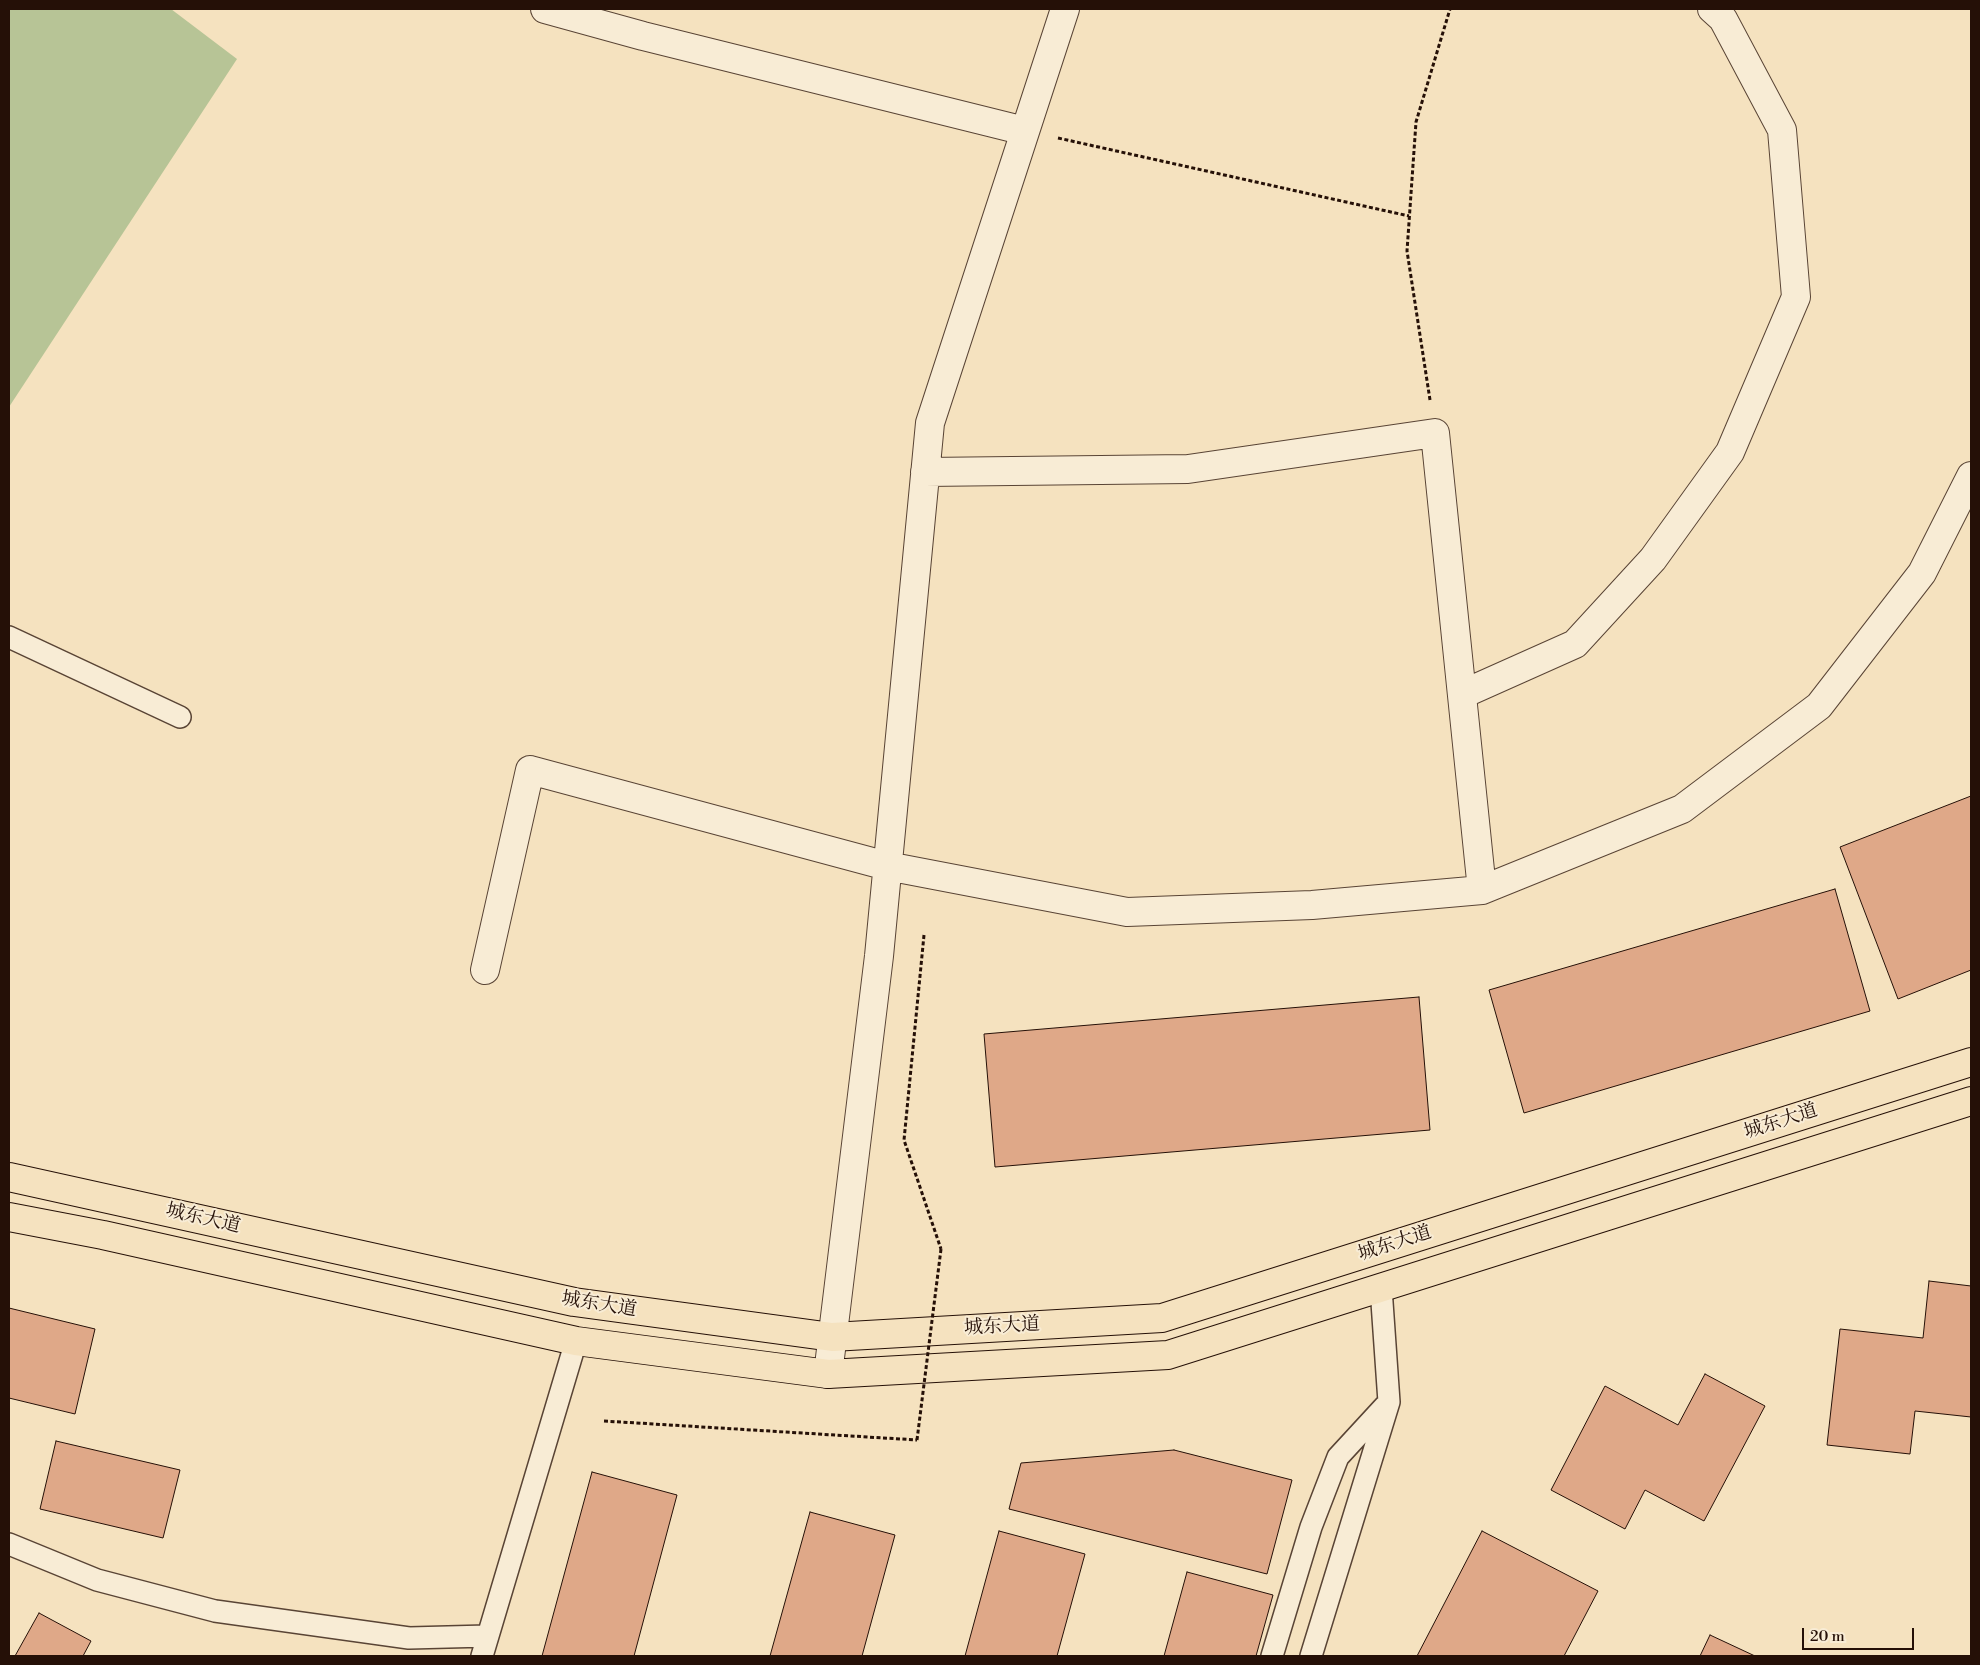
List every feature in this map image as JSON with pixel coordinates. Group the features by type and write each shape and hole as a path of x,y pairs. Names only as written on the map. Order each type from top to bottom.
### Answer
{"main road":[{"name":"城东大道","path":"9,1177 574,1302 832,1337 1162,1318 1971,1062"},
{"name":"城东大道","path":"9,1217 103,1234 576,1341 828,1374 1168,1355 1971,1101"}],"street":[{"path":"545,9 643,36 1025,131"},
{"path":"828,1374 879,956 930,423 1065,9"},
{"path":"1463,694 1575,644 1653,559 1730,452 1796,297 1782,130 1723,20 1712,9"},
{"path":"925,472 1188,469 1435,433 1482,890"},
{"path":"485,970 530,770 888,866 1127,912 1312,905 1482,890 1682,809 1819,706 1922,573 1971,476"}],"lane":[{"path":"9,637 180,717"},
{"path":"1311,1656 1389,1402 1381,1288"},
{"path":"9,1544 97,1580 214,1612 409,1647 484,1646 576,1341"},
{"path":"1272,1656 1311,1527 1338,1458 1389,1402"}],"path":[{"path":"1435,433 1407,251 1416,122 1450,9"},
{"path":"1025,131 1409,216"},
{"path":"604,1421 917,1440 941,1249 904,1140 924,935"}],"green space":[{"path":"9,9 171,9 237,59 9,407"}],"building":[{"path":"1971,796 1971,970 1898,999 1840,847"},
{"path":"1835,889 1870,1011 1524,1113 1489,990"},
{"path":"1419,997 1430,1130 995,1167 984,1034"},
{"path":"1929,1281 1971,1286 1971,1417 1915,1411 1910,1454 1827,1445 1840,1329 1923,1338"},
{"path":"9,1308 95,1329 75,1414 9,1398"},
{"path":"1705,1374 1765,1406 1704,1521 1645,1490 1625,1529 1551,1490 1605,1386 1678,1425"},
{"path":"56,1441 180,1470 163,1538 40,1509"},
{"path":"1174,1450 1292,1480 1267,1574 1009,1509 1021,1463"},
{"path":"592,1472 677,1495 634,1656 542,1656"},
{"path":"810,1512 895,1535 862,1656 770,1656"},
{"path":"999,1531 1085,1554 1057,1656 965,1656"},
{"path":"1482,1531 1598,1591 1564,1656 1417,1656"},
{"path":"1187,1572 1273,1595 1256,1656 1164,1656"},
{"path":"39,1613 91,1641 83,1656 15,1656"},
{"path":"1710,1635 1755,1656 1700,1656"}]}
